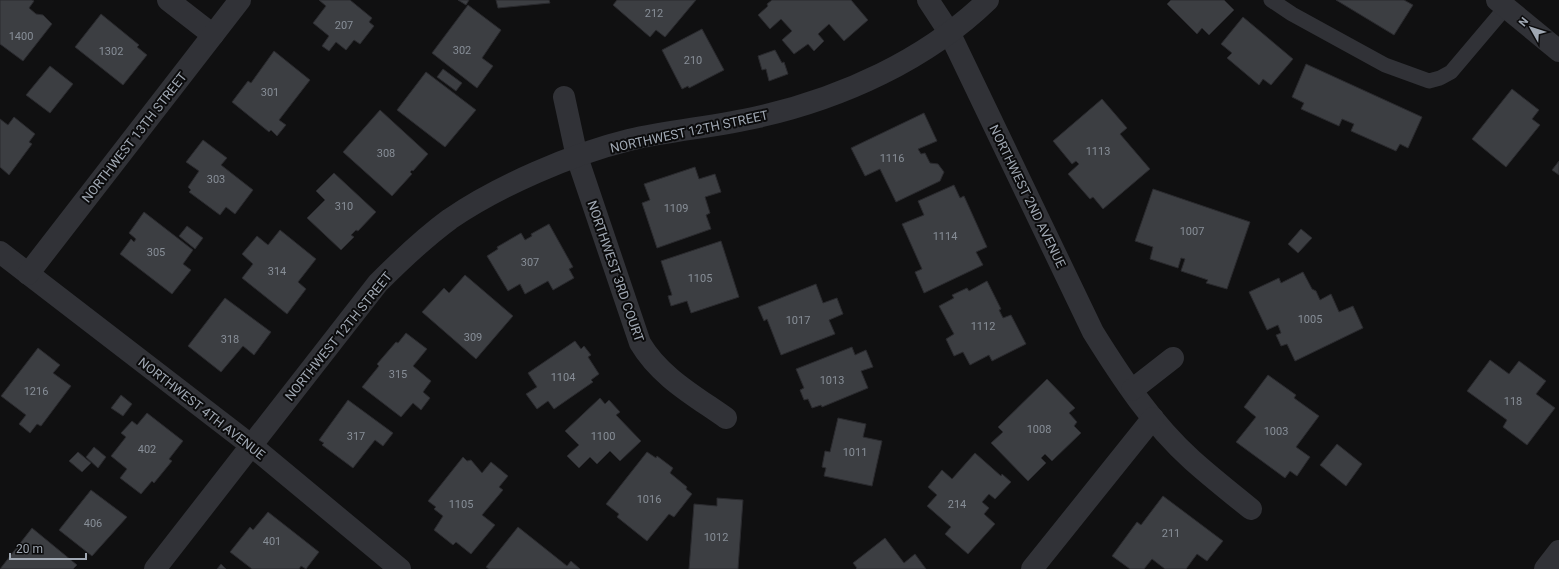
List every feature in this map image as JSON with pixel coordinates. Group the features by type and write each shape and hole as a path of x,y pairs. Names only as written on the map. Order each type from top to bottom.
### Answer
{"street":[{"path":"168,0 213,35"},
{"name":"NORTHWEST 13TH STREET","path":"28,274 240,0"},
{"name":"NORTHWEST 2ND AVENUE","path":"928,0 949,32 1093,332 1132,390 1153,418 1192,460 1251,509"},
{"name":"NORTHWEST 12TH STREET","path":"155,569 378,283 411,250 450,219 508,185 577,157 628,140 757,117 801,106 855,86 913,57 970,18 988,0"},
{"path":"1501,4 1559,51"},
{"name":"NORTHWEST 3RD COURT","path":"564,97 577,157 631,322 640,344 649,359 666,376 726,418"},
{"name":"NORTHWEST 4TH AVENUE","path":"0,252 252,446 400,569"},
{"path":"1132,390 1173,358"},
{"path":"1032,569 1153,418"},
{"path":"1545,569 1559,551"}],"lane":[{"path":"1272,0 1292,14 1385,65 1429,81 1440,78 1451,72 1501,4"}],"building":[{"path":"0,0 32,0 34,1 29,8 36,14 43,15 52,24 23,61 0,44"},
{"path":"319,0 350,0 372,18 369,22 374,26 360,44 354,40 346,50 336,42 329,51 322,46 329,36 313,23 326,6"},
{"path":"458,0 469,0 466,5"},
{"path":"496,0 549,0 550,3 498,8"},
{"path":"617,0 696,0 665,37 656,30 650,37 613,5"},
{"path":"772,0 851,0 868,20 844,41 829,24 818,34 824,41 814,51 808,44 794,54 782,40 792,31 781,19 770,29 758,15"},
{"path":"1171,0 1224,0 1234,10 1209,35 1202,28 1197,34 1167,4"},
{"path":"1336,0 1404,0 1413,5 1394,35"},
{"path":"468,5 501,30 482,58 493,66 477,88 432,53"},
{"path":"101,14 139,45 137,47 147,55 123,85 75,47"},
{"path":"1243,17 1293,59 1271,85 1263,79 1259,85 1227,58 1232,53 1221,44"},
{"path":"702,29 724,70 689,88 688,86 682,89 662,50"},
{"path":"775,50 782,63 784,62 788,74 769,81 766,69 762,70 758,56"},
{"path":"274,51 310,80 279,120 286,125 277,136 271,130 269,132 232,102 248,81 251,83"},
{"path":"1306,64 1422,117 1408,148 1400,144 1396,151 1351,131 1354,124 1342,119 1339,126 1301,109 1304,103 1292,97"},
{"path":"50,66 73,84 50,113 26,95"},
{"path":"443,69 462,83 456,91 437,77"},
{"path":"426,72 476,110 445,147 397,110"},
{"path":"1512,89 1539,110 1532,119 1540,125 1506,167 1472,139"},
{"path":"1102,99 1127,128 1120,134 1150,169 1103,209 1093,197 1090,199 1068,174 1079,164 1076,161 1072,164 1053,141"},
{"path":"380,110 428,154 413,171 412,170 410,172 412,174 392,196 343,152"},
{"path":"924,113 937,141 918,149 921,154 925,153 930,163 938,164 944,172 940,181 896,202 880,169 865,176 851,148"},
{"path":"14,117 35,134 29,142 32,144 9,175 0,167 0,119 8,125"},
{"path":"203,140 227,158 221,165 253,190 235,214 226,207 220,215 189,192 191,190 188,187 199,171 186,162"},
{"path":"1559,161 1559,175 1552,170"},
{"path":"695,167 699,179 715,174 721,192 705,197 710,213 706,215 711,229 657,248 642,203 650,200 644,184"},
{"path":"334,173 376,212 358,231 356,230 351,235 354,237 341,250 307,218 325,200 316,191"},
{"path":"954,185 960,198 964,196 987,247 976,252 983,265 924,293 915,272 922,269 902,224 924,215 918,201"},
{"path":"1153,189 1250,222 1227,289 1206,283 1208,280 1181,271 1185,259 1181,258 1178,268 1150,259 1153,247 1135,241"},
{"path":"144,212 193,250 183,264 191,270 172,294 120,254 131,239 134,242 136,239 129,233"},
{"path":"549,224 573,267 569,269 574,278 553,290 548,281 525,294 520,284 508,291 487,256 498,249 497,247 521,233 525,240 532,236 531,234"},
{"path":"187,226 203,238 195,249 179,236"},
{"path":"1301,229 1312,238 1298,253 1288,244"},
{"path":"280,230 316,259 298,282 306,289 287,314 242,278 253,264 242,254 257,236 268,245"},
{"path":"721,241 739,297 691,313 687,301 671,306 668,296 672,295 661,261"},
{"path":"1303,272 1312,289 1316,291 1320,300 1331,294 1339,312 1353,306 1363,328 1295,361 1287,344 1281,346 1276,335 1281,333 1278,325 1267,330 1249,292 1279,278 1281,283"},
{"path":"465,275 513,316 476,359 422,312 444,288 449,293"},
{"path":"987,281 1001,309 999,310 1003,318 1011,315 1026,344 992,361 989,355 970,365 963,352 954,356 946,339 954,334 939,306 954,298 952,295 967,288 969,291"},
{"path":"816,284 823,303 837,298 843,314 829,320 835,334 781,355 767,319 764,321 758,307"},
{"path":"225,298 271,332 254,355 243,346 221,372 188,346"},
{"path":"406,333 427,349 413,366 431,381 423,392 430,398 421,410 413,403 401,417 362,387 379,366 377,364"},
{"path":"575,341 581,349 584,346 591,355 588,357 599,374 591,380 593,382 554,409 548,401 537,409 526,394 537,387 528,373"},
{"path":"852,347 855,355 866,350 873,367 861,371 868,388 822,407 821,405 812,408 808,399 804,400 800,390 804,388 796,369"},
{"path":"38,348 60,365 53,373 71,386 41,426 37,424 30,433 19,424 26,415 1,396"},
{"path":"1490,360 1509,374 1519,361 1546,381 1536,394 1555,408 1527,445 1503,427 1507,420 1467,391"},
{"path":"1268,375 1296,395 1294,398 1319,416 1296,447 1310,457 1297,476 1290,471 1285,478 1236,442 1256,417 1244,407"},
{"path":"1047,379 1075,408 1069,413 1077,422 1074,426 1081,433 1052,461 1045,454 1041,458 1046,463 1028,481 991,443 1003,432 998,427"},
{"path":"121,395 132,404 123,416 111,408"},
{"path":"600,398 605,404 609,400 620,412 616,415 641,441 620,461 610,451 597,464 590,457 579,468 567,456 579,445 565,431"},
{"path":"348,400 393,433 383,446 375,440 353,468 322,445 324,443 319,440"},
{"path":"147,413 183,441 169,459 172,461 154,483 152,481 141,494 120,478 127,469 111,456 126,437 121,433 132,421 137,425"},
{"path":"838,418 866,424 863,437 882,441 872,486 824,476 826,468 822,467 825,451 830,452"},
{"path":"1337,444 1362,464 1346,486 1320,465"},
{"path":"94,447 106,457 98,468 86,457"},
{"path":"78,452 91,463 82,472 69,461"},
{"path":"647,452 656,458 657,456 673,468 670,473 687,487 686,489 692,494 674,517 669,514 647,541 617,517 619,514 606,504"},
{"path":"975,453 1001,476 1002,474 1011,482 995,499 989,494 982,502 989,508 984,514 995,524 968,554 945,534 951,527 927,506 937,495 928,487 942,470 952,479"},
{"path":"463,457 467,461 471,460 482,473 491,462 508,476 499,487 503,490 482,515 495,525 471,554 456,542 453,545 434,530 443,516 434,509 436,507 428,501"},
{"path":"91,490 127,517 92,556 59,530"},
{"path":"1163,496 1223,541 1207,561 1197,554 1186,569 1165,569 1152,559 1144,569 1130,569 1112,556 1137,522 1141,525"},
{"path":"717,498 743,500 738,569 689,569 694,504 717,506"},
{"path":"268,512 319,552 306,569 301,566 299,569 252,569 230,552 250,527 253,530"},
{"path":"518,527 567,566 571,561 580,569 489,569 486,567"},
{"path":"32,528 77,565 73,569 0,569"},
{"path":"885,538 904,563 915,554 926,569 856,569 857,568 853,563"},
{"path":"221,564 226,569 217,569"}]}
